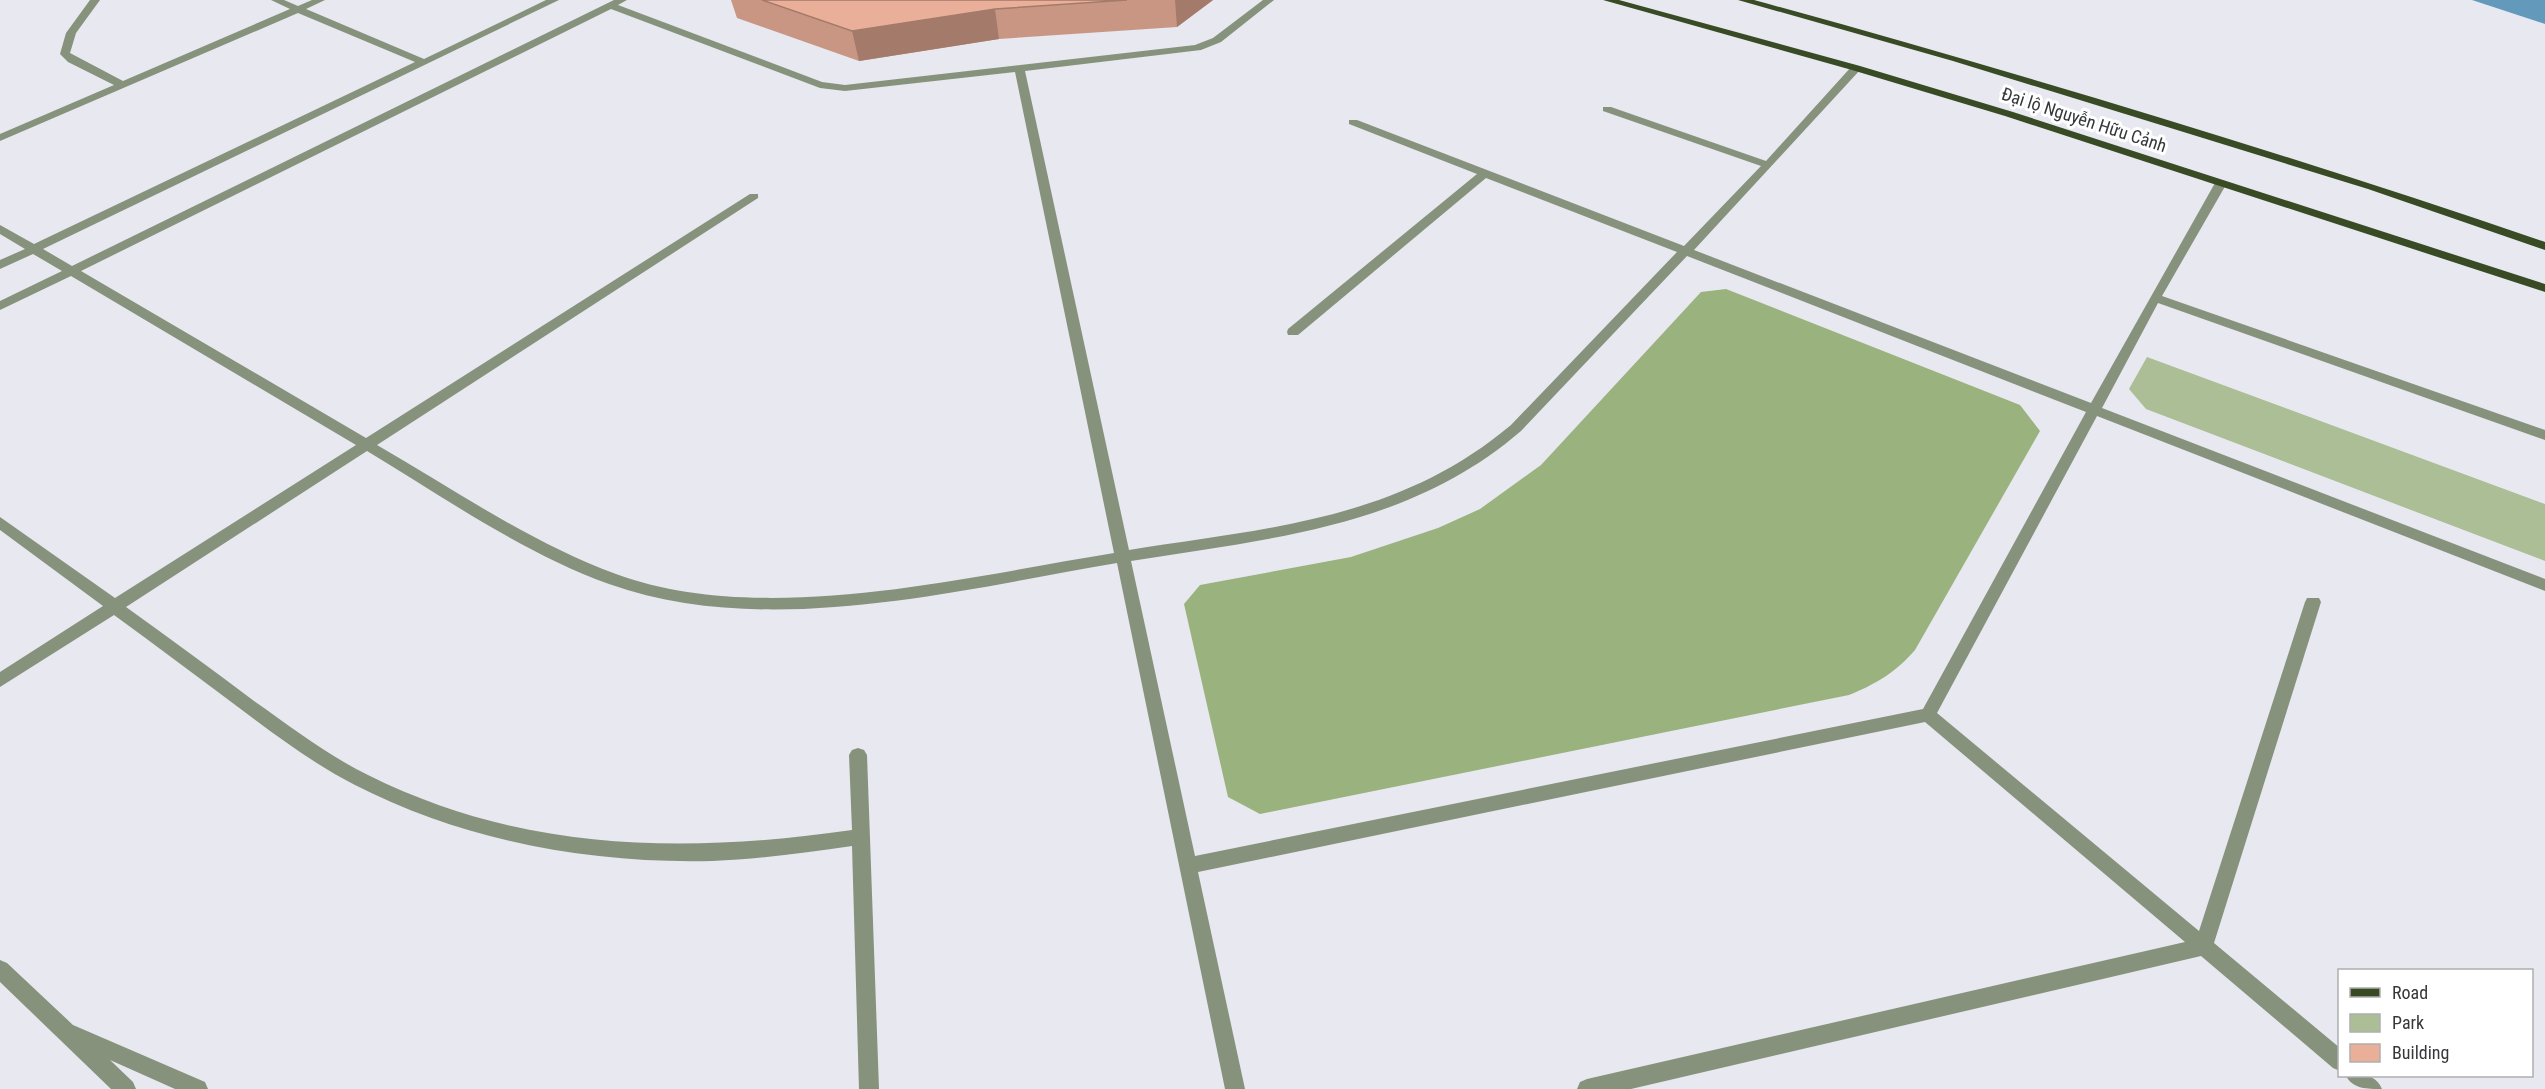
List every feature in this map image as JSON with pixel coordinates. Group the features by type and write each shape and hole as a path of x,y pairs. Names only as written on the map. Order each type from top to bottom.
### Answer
{"main road":[{"name":"Đại lộ Nguyễn Hữu Cảnh","path":"1608,0 1856,68 2009,114 2545,288"},
{"name":"Đại lộ Nguyễn Hữu Cảnh","path":"1743,0 1957,59 2372,187 2545,246"}],"street":[{"path":"95,0 69,38 65,46 65,54 72,60 122,85"},
{"path":"276,0 423,62"},
{"path":"0,138 320,0"},
{"path":"0,265 554,0"},
{"path":"0,306 622,0"},
{"path":"610,6 820,85 835,88 1203,47 1216,40 1269,0"},
{"path":"0,229 369,444 553,555 583,569 620,583 661,594 709,602 760,605 819,604 1122,557 1344,518 1412,494 1462,469 1501,442 1516,428 1768,165 1856,68"},
{"path":"1020,69 1235,1089"},
{"path":"1607,109 1768,165"},
{"path":"1353,122 2545,585"},
{"path":"1293,332 1485,173"},
{"path":"1187,866 1928,715 2155,298 2221,183"},
{"path":"0,680 754,195"},
{"path":"2155,298 2545,435"},
{"path":"0,522 309,750 338,769 406,802 444,816 532,838 622,850 673,852 770,849 861,837"},
{"path":"2203,947 2313,602"},
{"path":"1928,715 2338,1060"},
{"path":"858,755 869,1089"},
{"path":"1587,1089 2203,947"},
{"path":"0,969 126,1089"},
{"path":"62,1028 168,1084 198,1089"},
{"path":"2357,1077 2372,1089"}],"green space":[{"path":"1726,289 2020,405 2040,431 1915,650 1908,658 1885,677 1849,695 1260,814 1228,797 1184,604 1200,585 1351,557 1438,528 1480,509 1541,465 1701,292"},
{"path":"2147,357 2545,504 2545,561 2146,409 2129,389"}],"water":[{"path":"2472,0 2545,0 2545,24"}],"building":[{"path":"762,0 1127,0 995,9 852,31"}]}
